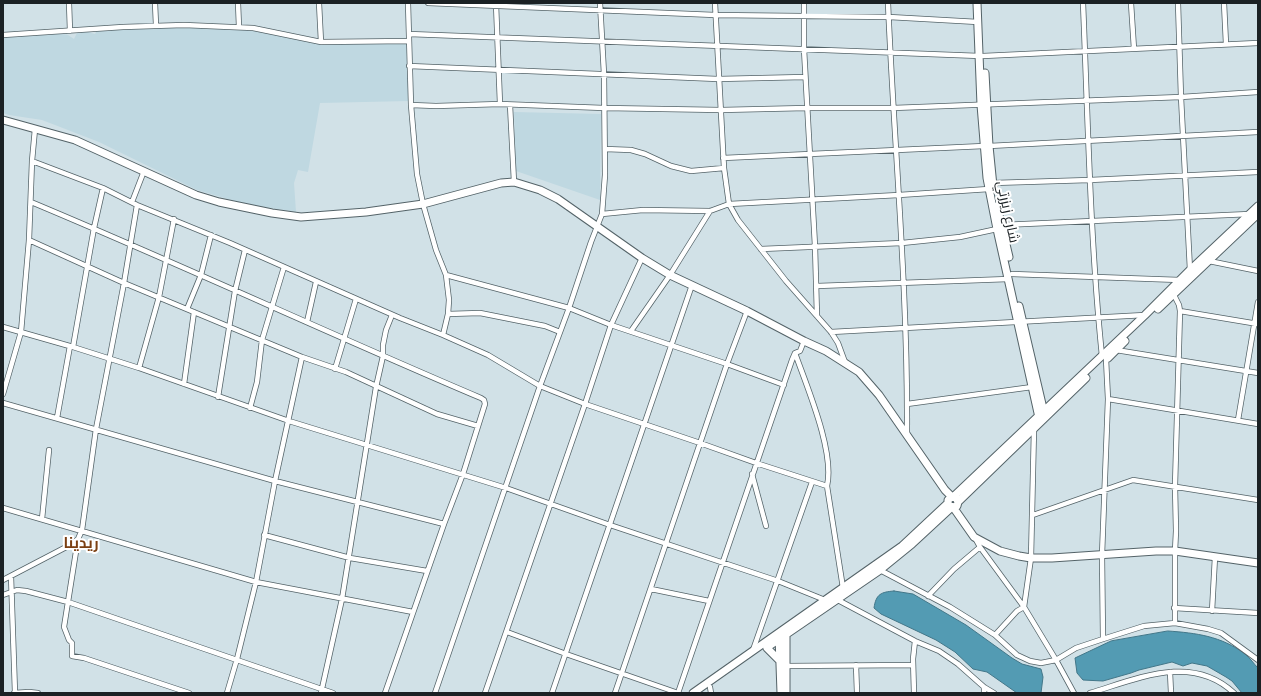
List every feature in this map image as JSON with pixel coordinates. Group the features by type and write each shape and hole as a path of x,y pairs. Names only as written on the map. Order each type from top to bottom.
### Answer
{"street":[{"path":"70,3 70,31"},
{"path":"155,3 156,25"},
{"path":"238,3 239,27"},
{"path":"319,3 321,42"},
{"path":"408,3 411,105 417,174 423,204 436,250 446,275 449,300 448,314 443,335"},
{"path":"428,3 496,4 715,15 889,17 978,22"},
{"path":"435,693 540,386 602,214 605,149 603,42 600,3"},
{"path":"715,3 723,158 729,204 738,220 786,281 831,332 838,343 845,362"},
{"path":"804,3 805,77 813,200 818,316"},
{"path":"888,3 895,149 904,282 907,433"},
{"name":"شارع زيزرتي","path":"977,3 982,56"},
{"name":"شارع زيزرتي","path":"980,3 984,105 991,186 1011,276 1039,419"},
{"path":"1083,3 1095,276 1098,318 1108,399 1102,555 1103,639"},
{"path":"1131,3 1134,49"},
{"path":"1178,3 1181,97 1190,270"},
{"path":"1224,3 1226,44"},
{"path":"496,4 500,104"},
{"path":"3,35 156,25 184,25 253,28 321,42 409,41"},
{"path":"409,34 982,56 1258,43"},
{"path":"409,66 718,79 805,77"},
{"path":"411,105 436,106 500,104 720,110 893,108 1181,97 1258,92"},
{"path":"510,105 514,182"},
{"path":"3,120 75,140 196,195 208,199 243,208 289,215 337,215 423,204 514,182 525,184 551,195 642,258 670,275 747,311 826,351 859,372 907,433 945,490 980,547 1024,607 1074,693"},
{"path":"3,394 21,332 29,240 32,161 35,129"},
{"path":"723,158 1258,132"},
{"path":"605,149 631,150 671,166 692,171 724,168"},
{"path":"32,161 103,188 135,204 211,235 392,315 443,335 488,355 540,386 585,404 827,486"},
{"path":"144,171 135,204 131,244 96,429 82,530 78,539 64,627 69,640 72,643 72,656 84,658 189,693"},
{"path":"602,214 643,210 710,211 729,204 899,196 991,186 1258,172"},
{"path":"57,418 103,188"},
{"path":"31,202 131,244 484,400 485,404 463,474 427,571 385,693"},
{"path":"786,632 825,600 902,546 952,502 1104,358 1190,270 1258,206"},
{"path":"631,331 670,275 710,211"},
{"path":"761,249 902,243 966,236 999,227 1250,214"},
{"path":"1104,358 1116,350 1258,214"},
{"path":"139,368 159,297 174,220"},
{"path":"187,309 201,275 211,235"},
{"path":"29,240 124,284 159,297 302,357 335,369 437,414 478,426"},
{"path":"218,397 229,327 245,250"},
{"path":"485,693 611,325 642,258"},
{"path":"1209,261 1258,271"},
{"path":"250,408 257,382 262,340 284,267"},
{"path":"446,275 514,292 569,308 611,325 784,385"},
{"path":"817,286 1011,276 1095,276 1180,280"},
{"path":"307,322 316,282"},
{"path":"552,693 692,285"},
{"path":"1174,295 1180,311 1176,410 1174,623"},
{"path":"335,369 343,338 356,299"},
{"path":"1238,420 1256,324 1258,302"},
{"path":"615,693 700,442 747,311"},
{"path":"1180,311 1256,324"},
{"path":"184,384 194,312"},
{"path":"448,314 480,314 544,326 560,332"},
{"path":"321,691 350,558 376,387 383,356 383,345 386,330 392,315"},
{"path":"831,332 1145,315"},
{"name":"شارع زيزرتي","path":"1020,322 1039,419"},
{"path":"3,327 110,358 289,421 506,488 610,525 778,581 825,600"},
{"path":"507,632 678,693 752,474 795,353 800,351 804,341"},
{"path":"1116,350 1258,373"},
{"path":"795,353 826,448 829,478 827,486 843,588"},
{"path":"227,693 256,582 275,481 302,357"},
{"path":"907,404 1032,387"},
{"path":"1108,399 1258,424"},
{"path":"3,403 275,481 444,524"},
{"path":"1024,607 1031,558 1039,419"},
{"path":"42,519 49,450"},
{"path":"752,474 766,526"},
{"path":"1033,515 1128,480 1175,486 1258,500"},
{"path":"753,652 812,482"},
{"path":"694,693 753,652 779,637 880,570 912,544 952,502"},
{"path":"3,508 256,582 413,612"},
{"path":"264,535 350,558 427,571"},
{"path":"974,537 1000,551 1031,558 1175,551 1258,563"},
{"path":"3,580 72,544 78,539"},
{"path":"928,596 954,569 980,547"},
{"path":"1212,611 1214,557"},
{"path":"880,570 950,607 995,635 1017,655 1030,661 1041,663 1056,660 1076,648 1144,626 1174,623 1208,629 1221,633 1258,660"},
{"path":"11,576 14,693 38,693"},
{"path":"651,589 709,601"},
{"path":"3,595 16,590 26,591 68,602 237,659 321,691 333,693"},
{"path":"836,599 916,642 939,651 958,664 984,687 994,693"},
{"path":"995,635 1017,611 1024,607"},
{"path":"1174,608 1258,613"},
{"path":"786,632 786,693"},
{"path":"702,693 710,690 767,648 779,637"},
{"path":"779,637 781,693"},
{"path":"914,693 913,665 916,642"},
{"path":"767,648 779,660"},
{"path":"856,665 856,693"},
{"path":"786,666 913,665"},
{"path":"1090,693 1155,673 1181,671 1207,676 1221,683 1234,693"},
{"path":"1170,672 1171,693"},
{"path":"984,687 984,693"}],"shaded area":[{"path":"178,26 242,28 316,42 406,42 409,101 320,103 308,172 298,170 294,183 296,212 245,204 197,190 99,142 42,120 3,113 3,37 16,37 22,33 51,35 53,32 68,35 74,39 78,31 81,30 95,34 98,28"},
{"path":"514,112 601,114 600,200 516,171"}],"water":[{"path":"894,591 913,594 966,625 1022,664 1041,669 1043,677 1041,693 1017,693 987,672 973,669 955,652 936,640 881,614 874,608 876,600 882,593"},
{"path":"1168,631 1208,636 1227,643 1245,654 1258,668 1258,693 1242,693 1232,681 1226,677 1207,666 1192,663 1183,666 1172,662 1103,681 1083,680 1077,673 1075,658 1111,641"}],"district":[{"name":"ريدينا","path":"81,544"}]}
